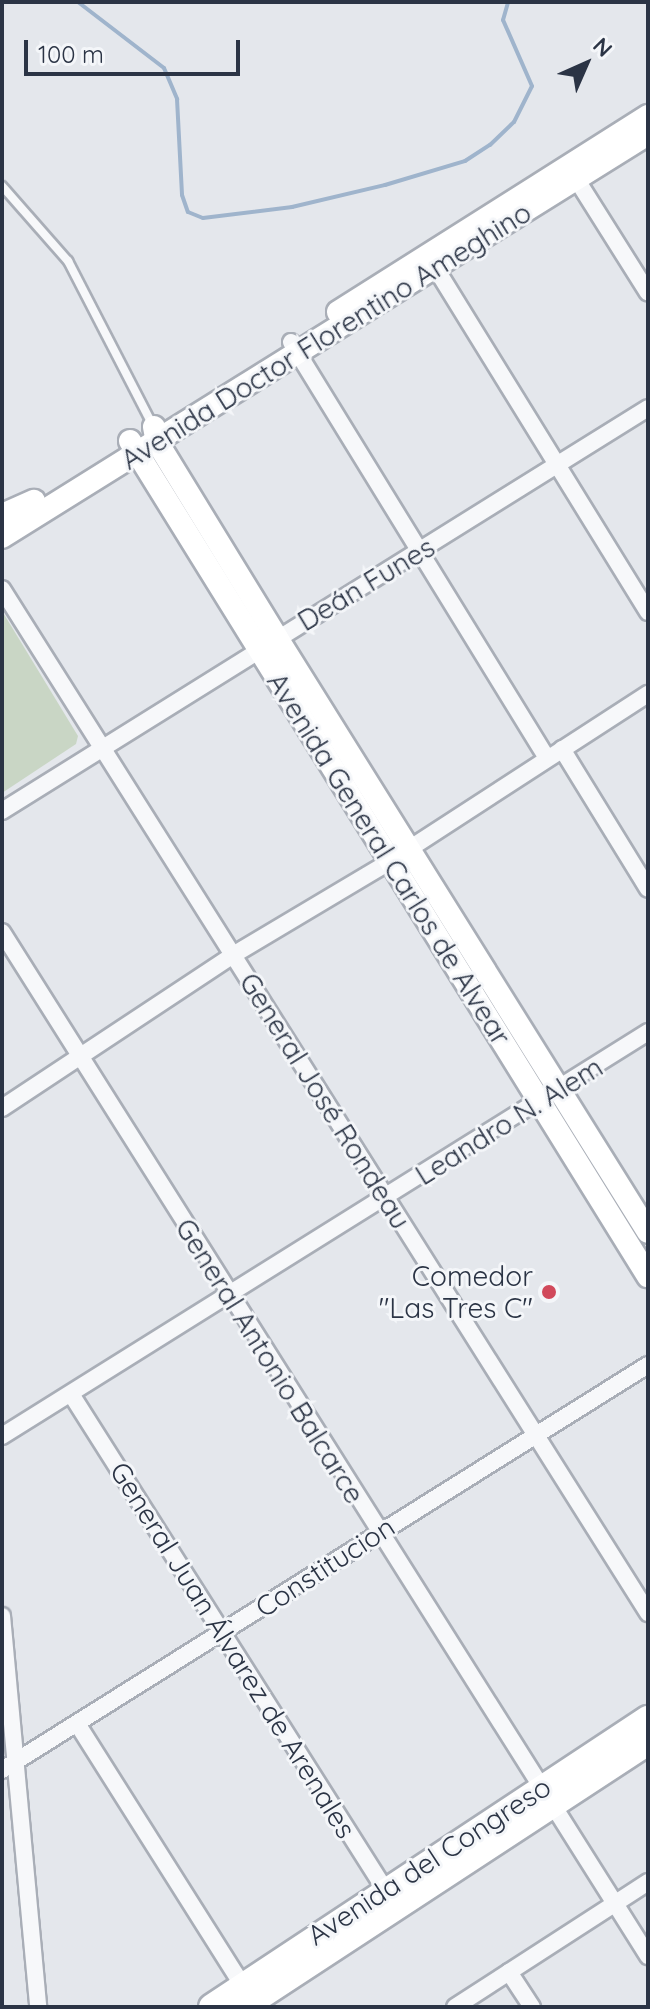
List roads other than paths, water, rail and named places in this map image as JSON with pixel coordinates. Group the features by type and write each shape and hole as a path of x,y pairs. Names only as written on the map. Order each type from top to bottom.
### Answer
{"main road":[{"name":"Avenida del Congreso","path":"212,2007 248,2000 390,1898 545,1797 648,1719"},
{"name":"Avenida del Congreso","path":"545,1797 648,1742"}],"street":[{"name":"Avenida Doctor Florentino Ameghino","path":"2,515 11,515 155,435 572,173 648,116"},
{"name":"Avenida Doctor Florentino Ameghino","path":"572,173 648,134"},
{"path":"572,173 648,293"},
{"path":"432,261 648,612"},
{"path":"294,348 422,550 547,758"},
{"name":"Deán Funes","path":"2,811 648,408"},
{"name":"Avenida General Carlos de Alvear","path":"155,435 267,644"},
{"name":"Avenida Doctor Florentino Ameghino","path":"2,537 133,448"},
{"name":"Avenida General Carlos de Alvear","path":"133,448 267,644 398,856 552,1095 648,1232"},
{"name":"General José Rondeau","path":"2,589 106,748 648,1613"},
{"path":"2,1108 233,955 398,856 648,694"},
{"path":"562,749 648,889"},
{"name":"General Antonio Balcarce","path":"2,932 377,1533 648,1956"},
{"name":"Leandro N. Alem","path":"2,1436 387,1199 648,1032"},
{"name":"Avenida General Carlos de Alvear","path":"552,1095 648,1276"},
{"name":"Constitucion","path":"2,1770 648,1365"},
{"name":"General Juan Álvarez de Arenales","path":"71,1394 390,1898"},
{"path":"2,1616 18,1762 38,2007"},
{"path":"78,1725 248,2000"},
{"path":"455,2007 648,1882"},
{"path":"509,1972 532,2007"}],"lane":[{"path":"2,186 68,261 155,435"}],"waterway":[{"path":"78,2 164,68 177,99 182,195 188,212 203,218 292,207 385,185 465,161 490,145 514,122 532,86 503,20 508,2"}],"place":[{"name":"Comedor \"Las Tres C\"","path":"549,1292"}]}
